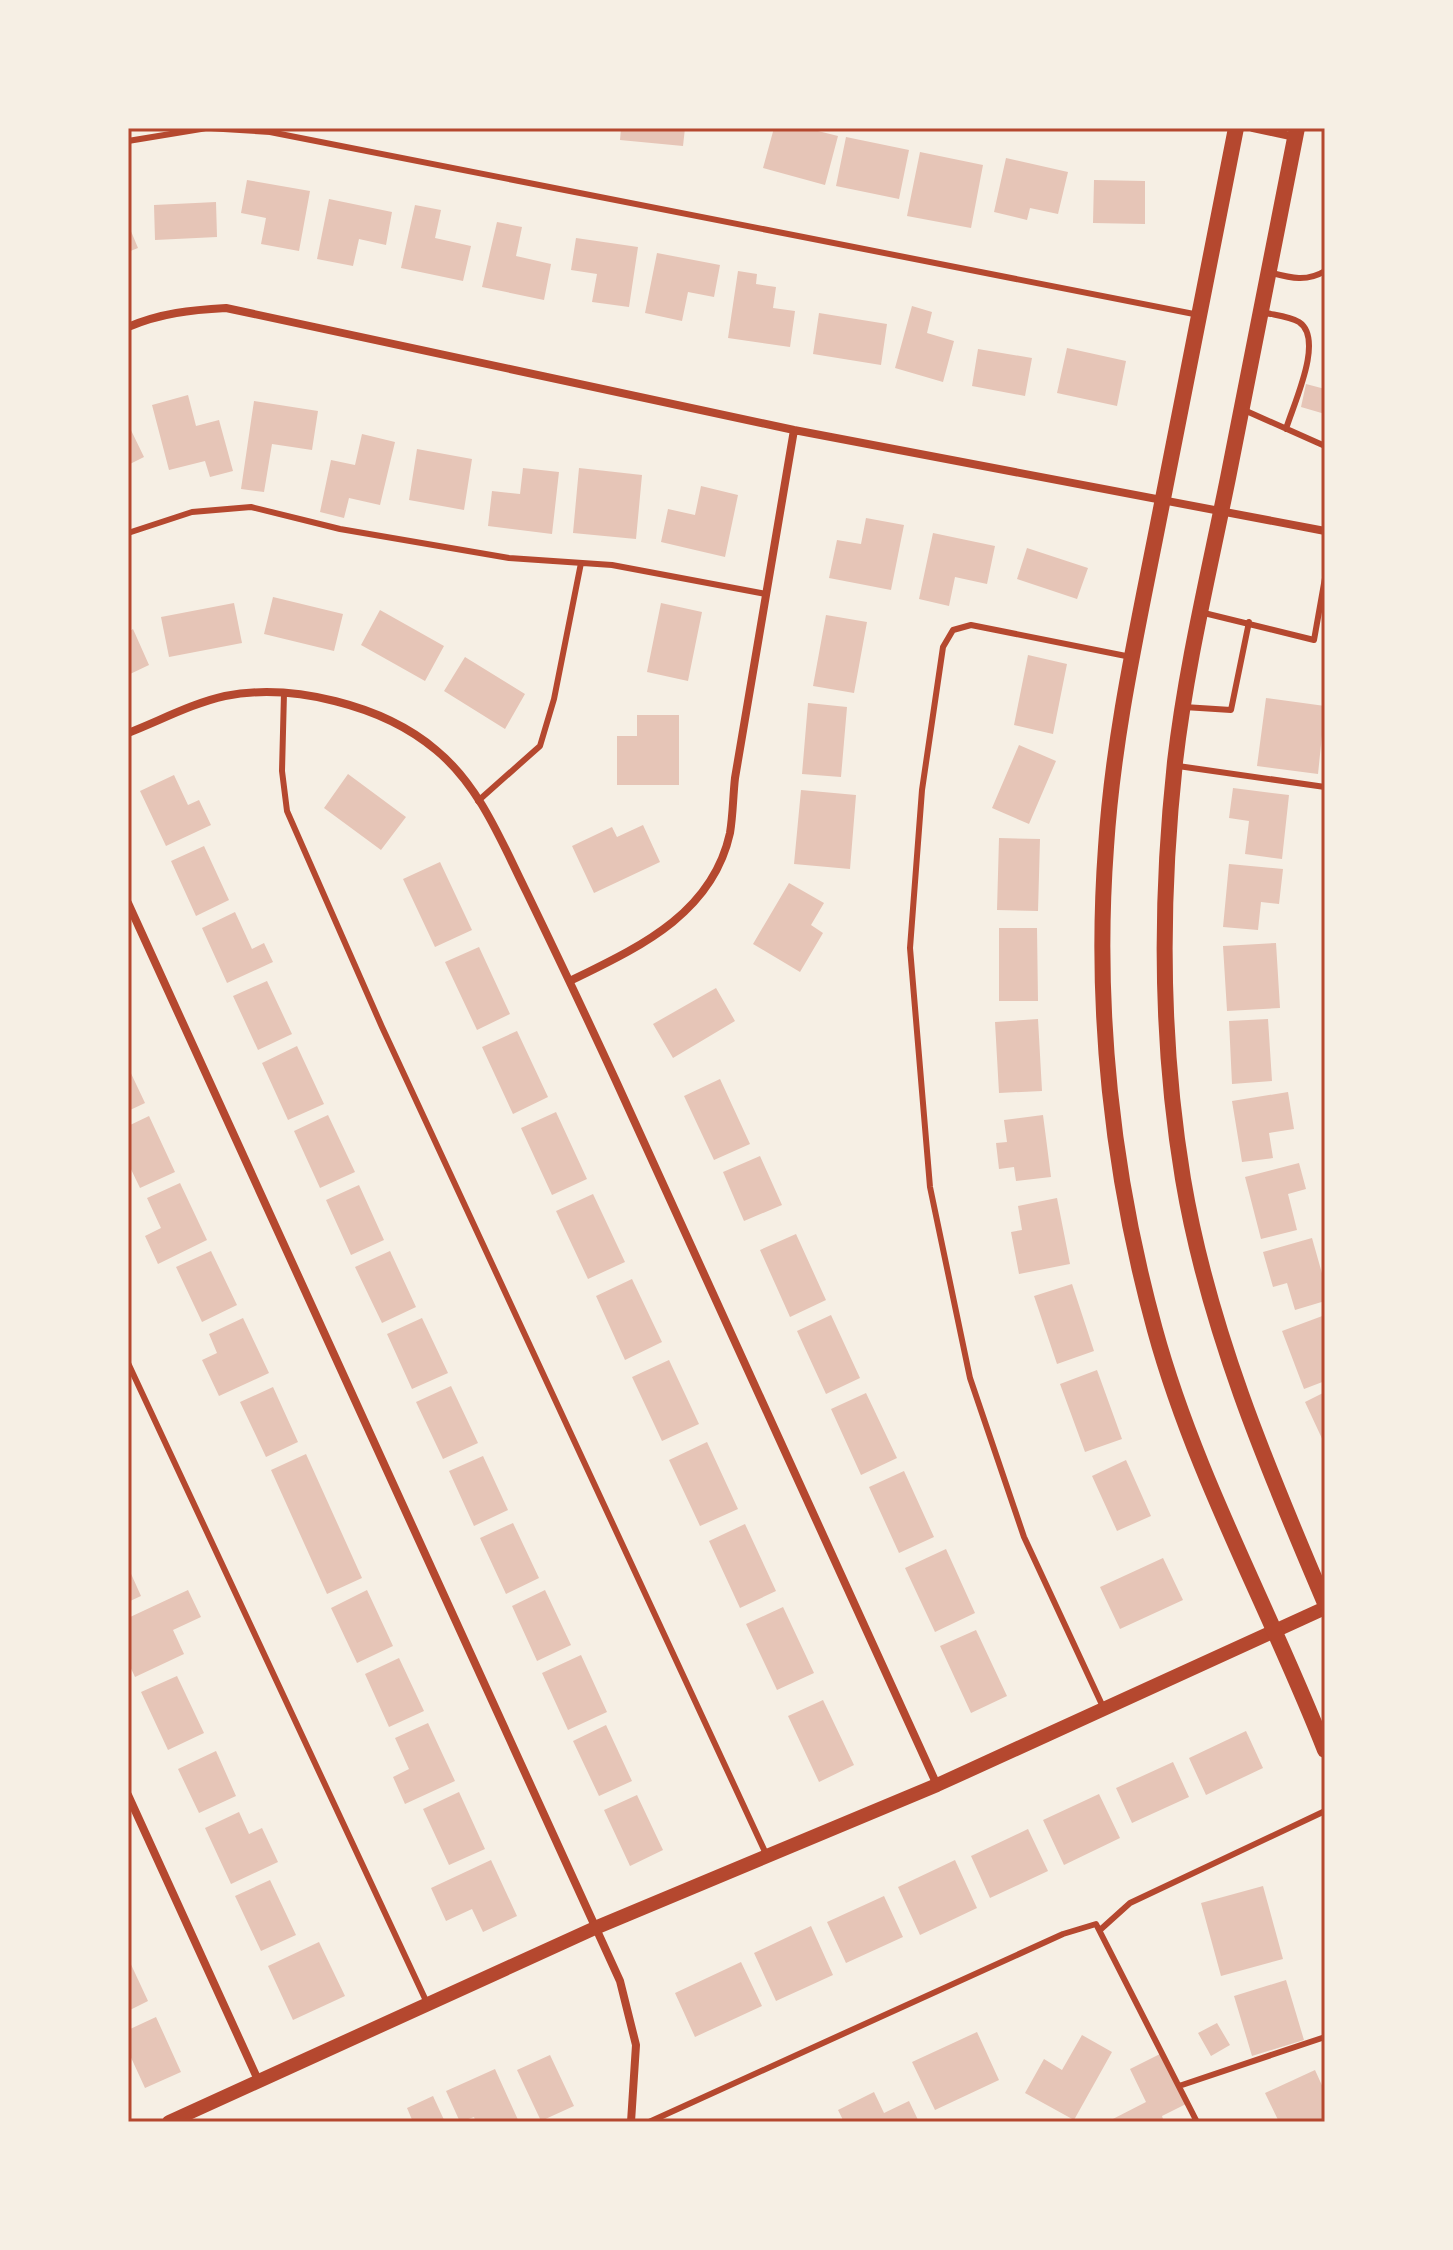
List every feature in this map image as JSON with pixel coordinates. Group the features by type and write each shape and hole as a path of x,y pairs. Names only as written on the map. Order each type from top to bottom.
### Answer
{"main road":[{"path":"1236,128 1132,657 1112,785 1103,896 1106,1044 1123,1186 1143,1281 1169,1377 1208,1480 1325,1750"},
{"path":"1296,132 1200,612 1184,707 1167,853 1164,975 1169,1079 1184,1182 1206,1283 1261,1451 1325,1605"}],"street":[{"path":"1253,128 1296,132"},
{"path":"128,327 179,310 226,308 794,430 1325,531"},
{"path":"570,981 652,940 689,910 720,859 729,834 794,430"},
{"path":"128,733 221,697 261,691 314,696 358,708 434,748 478,801 570,981 937,1785"},
{"path":"128,903 620,1981 636,2045 631,2122"},
{"path":"169,2122 595,1928 937,1785 1325,1605"},
{"path":"128,1795 259,2082"}],"lane":[{"path":"128,141 207,128 270,132 1199,315"},
{"path":"1269,272 1294,279 1315,277 1325,271"},
{"path":"1261,311 1298,322 1307,331 1311,348 1286,429"},
{"path":"1242,409 1325,446"},
{"path":"128,533 192,512 251,507 340,529 509,558 612,565 766,594"},
{"path":"478,801 540,746 554,699 581,563"},
{"path":"1200,612 1314,640 1325,578"},
{"path":"1184,707 1231,710 1249,622"},
{"path":"1104,1709 1024,1537 970,1378 930,1187 910,948 922,790 943,647 953,630 971,625 1132,657"},
{"path":"284,693 282,771 287,811 389,1042 767,1856"},
{"path":"1175,766 1325,787"},
{"path":"128,1363 428,2005"},
{"path":"1100,1930 1130,1903 1325,1811"},
{"path":"649,2122 1063,1934 1096,1924 1197,2122"},
{"path":"1179,2086 1325,2037"}],"building":[{"path":"621,128 685,128 683,146 620,140"},
{"path":"774,128 806,128 838,136 825,185 763,168"},
{"path":"846,137 909,150 899,199 836,186"},
{"path":"920,152 983,165 971,228 907,216"},
{"path":"1006,158 1068,172 1058,214 1030,208 1027,220 994,212"},
{"path":"247,180 310,191 299,251 261,244 266,218 241,213"},
{"path":"1094,180 1145,181 1145,224 1093,223"},
{"path":"329,199 392,212 386,245 359,239 353,266 317,259"},
{"path":"216,202 217,237 155,240 154,205"},
{"path":"415,205 441,210 435,238 471,246 463,281 401,268"},
{"path":"497,222 522,227 516,256 551,264 544,300 482,287"},
{"path":"128,224 138,248 128,252"},
{"path":"576,238 638,247 629,307 592,302 597,274 571,270"},
{"path":"657,253 720,265 714,297 688,292 682,321 645,313"},
{"path":"738,271 757,274 756,284 776,287 773,308 795,311 790,347 728,338"},
{"path":"912,306 932,312 927,333 954,341 943,382 895,368"},
{"path":"819,313 887,324 881,365 813,354"},
{"path":"1067,348 1126,361 1117,406 1057,393"},
{"path":"978,349 1032,358 1025,396 972,386"},
{"path":"1306,384 1325,389 1325,414 1301,407"},
{"path":"188,395 196,426 219,420 233,471 210,477 205,461 169,470 152,405"},
{"path":"254,401 318,411 312,450 272,444 264,492 241,489"},
{"path":"128,424 144,457 128,465"},
{"path":"362,434 395,442 380,505 349,498 344,518 320,512 331,460 355,465"},
{"path":"417,449 472,459 464,510 409,500"},
{"path":"523,468 559,472 552,534 488,526 492,491 520,494"},
{"path":"579,468 642,475 636,539 573,533"},
{"path":"701,486 738,495 725,557 661,542 668,509 695,515"},
{"path":"866,518 904,525 891,590 829,578 837,540 861,544"},
{"path":"933,533 995,546 987,584 955,577 949,606 919,599"},
{"path":"1027,548 1088,568 1077,599 1017,579"},
{"path":"273,597 343,614 334,651 264,634"},
{"path":"234,603 242,643 169,657 161,617"},
{"path":"661,603 702,612 688,681 647,672"},
{"path":"380,610 444,646 425,681 361,645"},
{"path":"826,615 867,622 854,693 813,686"},
{"path":"133,629 149,665 128,675 128,632"},
{"path":"1028,655 1067,664 1053,734 1014,725"},
{"path":"465,657 525,694 505,729 444,691"},
{"path":"1266,698 1325,706 1318,774 1257,766"},
{"path":"808,703 847,707 841,777 802,774"},
{"path":"637,715 679,715 679,785 617,785 617,736 637,736"},
{"path":"1019,745 1056,761 1029,824 992,808"},
{"path":"348,774 406,817 381,850 324,808"},
{"path":"174,775 188,805 199,800 211,825 166,846 140,791"},
{"path":"1233,788 1289,795 1282,859 1245,854 1249,821 1229,818"},
{"path":"801,790 856,795 850,869 794,864"},
{"path":"643,825 660,862 594,893 572,846 612,827 617,837"},
{"path":"999,838 1040,839 1038,911 997,910"},
{"path":"204,846 229,900 196,916 171,861"},
{"path":"440,862 472,930 435,947 403,879"},
{"path":"1229,864 1283,869 1279,904 1261,902 1258,930 1223,927"},
{"path":"789,883 824,903 811,925 823,933 800,972 753,944"},
{"path":"235,912 252,949 264,943 273,962 227,983 202,928"},
{"path":"999,928 1037,928 1038,1001 999,1001"},
{"path":"1276,943 1280,1008 1227,1011 1223,946"},
{"path":"479,947 510,1014 477,1030 445,962"},
{"path":"267,981 292,1034 258,1050 233,996"},
{"path":"716,988 735,1021 673,1058 653,1024"},
{"path":"1038,1019 1042,1091 999,1093 995,1022"},
{"path":"1268,1019 1272,1081 1232,1084 1229,1021"},
{"path":"517,1031 548,1097 513,1114 482,1047"},
{"path":"297,1046 324,1104 288,1120 262,1063"},
{"path":"128,1067 145,1103 128,1111"},
{"path":"720,1079 750,1144 714,1160 684,1096"},
{"path":"1288,1092 1294,1129 1269,1133 1273,1158 1242,1162 1232,1101"},
{"path":"556,1112 587,1179 552,1195 521,1128"},
{"path":"328,1115 355,1172 320,1188 294,1131"},
{"path":"1043,1115 1051,1177 1016,1181 1014,1167 999,1169 996,1143 1007,1142 1004,1120"},
{"path":"149,1116 175,1172 140,1188 128,1163 128,1126"},
{"path":"760,1156 782,1205 744,1221 723,1172"},
{"path":"1299,1163 1306,1189 1288,1194 1297,1230 1261,1239 1245,1177"},
{"path":"180,1183 207,1240 158,1264 145,1236 161,1228 147,1198"},
{"path":"359,1185 384,1240 351,1255 326,1200"},
{"path":"593,1194 625,1262 588,1279 556,1211"},
{"path":"1057,1198 1070,1264 1019,1274 1011,1232 1022,1230 1018,1206"},
{"path":"796,1234 826,1300 790,1317 760,1250"},
{"path":"1312,1238 1325,1284 1325,1301 1295,1310 1287,1283 1273,1287 1263,1252"},
{"path":"211,1251 237,1305 202,1322 176,1267"},
{"path":"390,1251 416,1307 382,1323 355,1267"},
{"path":"632,1279 662,1342 625,1360 596,1296"},
{"path":"1072,1284 1094,1351 1057,1364 1034,1296"},
{"path":"831,1315 860,1378 826,1394 797,1331"},
{"path":"1325,1315 1325,1381 1304,1389 1282,1331"},
{"path":"243,1318 269,1373 219,1396 202,1360 217,1353 209,1334"},
{"path":"422,1318 448,1373 412,1389 387,1334"},
{"path":"669,1360 699,1424 662,1441 632,1377"},
{"path":"1097,1370 1122,1439 1085,1452 1060,1384"},
{"path":"451,1386 478,1443 443,1459 416,1402"},
{"path":"273,1387 298,1442 266,1457 240,1402"},
{"path":"1325,1392 1325,1445 1305,1402"},
{"path":"866,1393 897,1458 861,1475 831,1409"},
{"path":"707,1442 738,1509 700,1526 669,1460"},
{"path":"306,1454 362,1578 327,1594 271,1470"},
{"path":"483,1456 508,1510 474,1526 449,1471"},
{"path":"1126,1460 1151,1516 1117,1531 1092,1476"},
{"path":"904,1471 934,1537 899,1553 869,1487"},
{"path":"513,1523 539,1578 506,1594 480,1538"},
{"path":"745,1524 776,1591 740,1608 709,1541"},
{"path":"946,1549 975,1613 935,1632 905,1568"},
{"path":"1163,1558 1183,1600 1120,1629 1100,1587"},
{"path":"128,1567 141,1596 128,1602"},
{"path":"188,1590 201,1617 173,1630 184,1654 135,1677 128,1662 128,1618"},
{"path":"367,1590 393,1646 357,1663 331,1608"},
{"path":"545,1590 571,1645 537,1661 512,1606"},
{"path":"783,1607 814,1673 777,1690 746,1624"},
{"path":"976,1630 1007,1696 971,1713 940,1646"},
{"path":"581,1655 607,1712 568,1730 542,1673"},
{"path":"399,1658 424,1711 389,1727 365,1674"},
{"path":"177,1676 204,1733 168,1750 141,1692"},
{"path":"823,1700 854,1765 819,1782 788,1716"},
{"path":"428,1723 455,1781 405,1804 393,1777 409,1769 395,1738"},
{"path":"606,1725 632,1781 599,1796 573,1741"},
{"path":"1246,1731 1263,1768 1206,1795 1189,1758"},
{"path":"216,1751 236,1796 199,1813 178,1769"},
{"path":"1173,1762 1189,1797 1132,1823 1116,1788"},
{"path":"459,1792 485,1849 449,1865 423,1809"},
{"path":"1099,1794 1120,1838 1064,1865 1043,1820"},
{"path":"637,1795 663,1850 630,1866 604,1810"},
{"path":"239,1812 249,1834 262,1828 278,1862 231,1884 205,1828"},
{"path":"1028,1829 1048,1871 990,1898 971,1856"},
{"path":"491,1860 517,1916 483,1932 472,1909 446,1921 431,1888"},
{"path":"955,1860 977,1908 920,1935 898,1887"},
{"path":"270,1880 296,1935 261,1951 235,1896"},
{"path":"1263,1886 1283,1959 1221,1976 1201,1903"},
{"path":"884,1896 903,1937 846,1963 827,1922"},
{"path":"811,1926 833,1975 776,2001 754,1953"},
{"path":"319,1942 345,1996 293,2020 268,1966"},
{"path":"128,1958 148,2001 128,2011"},
{"path":"741,1962 762,2006 695,2037 675,1993"},
{"path":"1286,1980 1304,2040 1252,2056 1234,1996"},
{"path":"156,2017 181,2072 145,2088 128,2051 128,2030"},
{"path":"1217,2023 1230,2045 1211,2056 1198,2033"},
{"path":"977,2032 999,2080 935,2110 912,2062"},
{"path":"1082,2035 1112,2052 1074,2120 1025,2093 1044,2059 1062,2070"},
{"path":"1160,2054 1186,2104 1162,2116 1164,2122 1107,2122 1146,2102 1130,2069"},
{"path":"550,2055 574,2106 541,2121 517,2070"},
{"path":"495,2069 519,2122 476,2122 474,2117 460,2122 446,2091"},
{"path":"1315,2070 1325,2092 1325,2122 1279,2122 1265,2093"},
{"path":"874,2092 884,2113 909,2101 919,2122 844,2122 838,2110"},
{"path":"433,2096 445,2122 413,2122 407,2108"}]}
